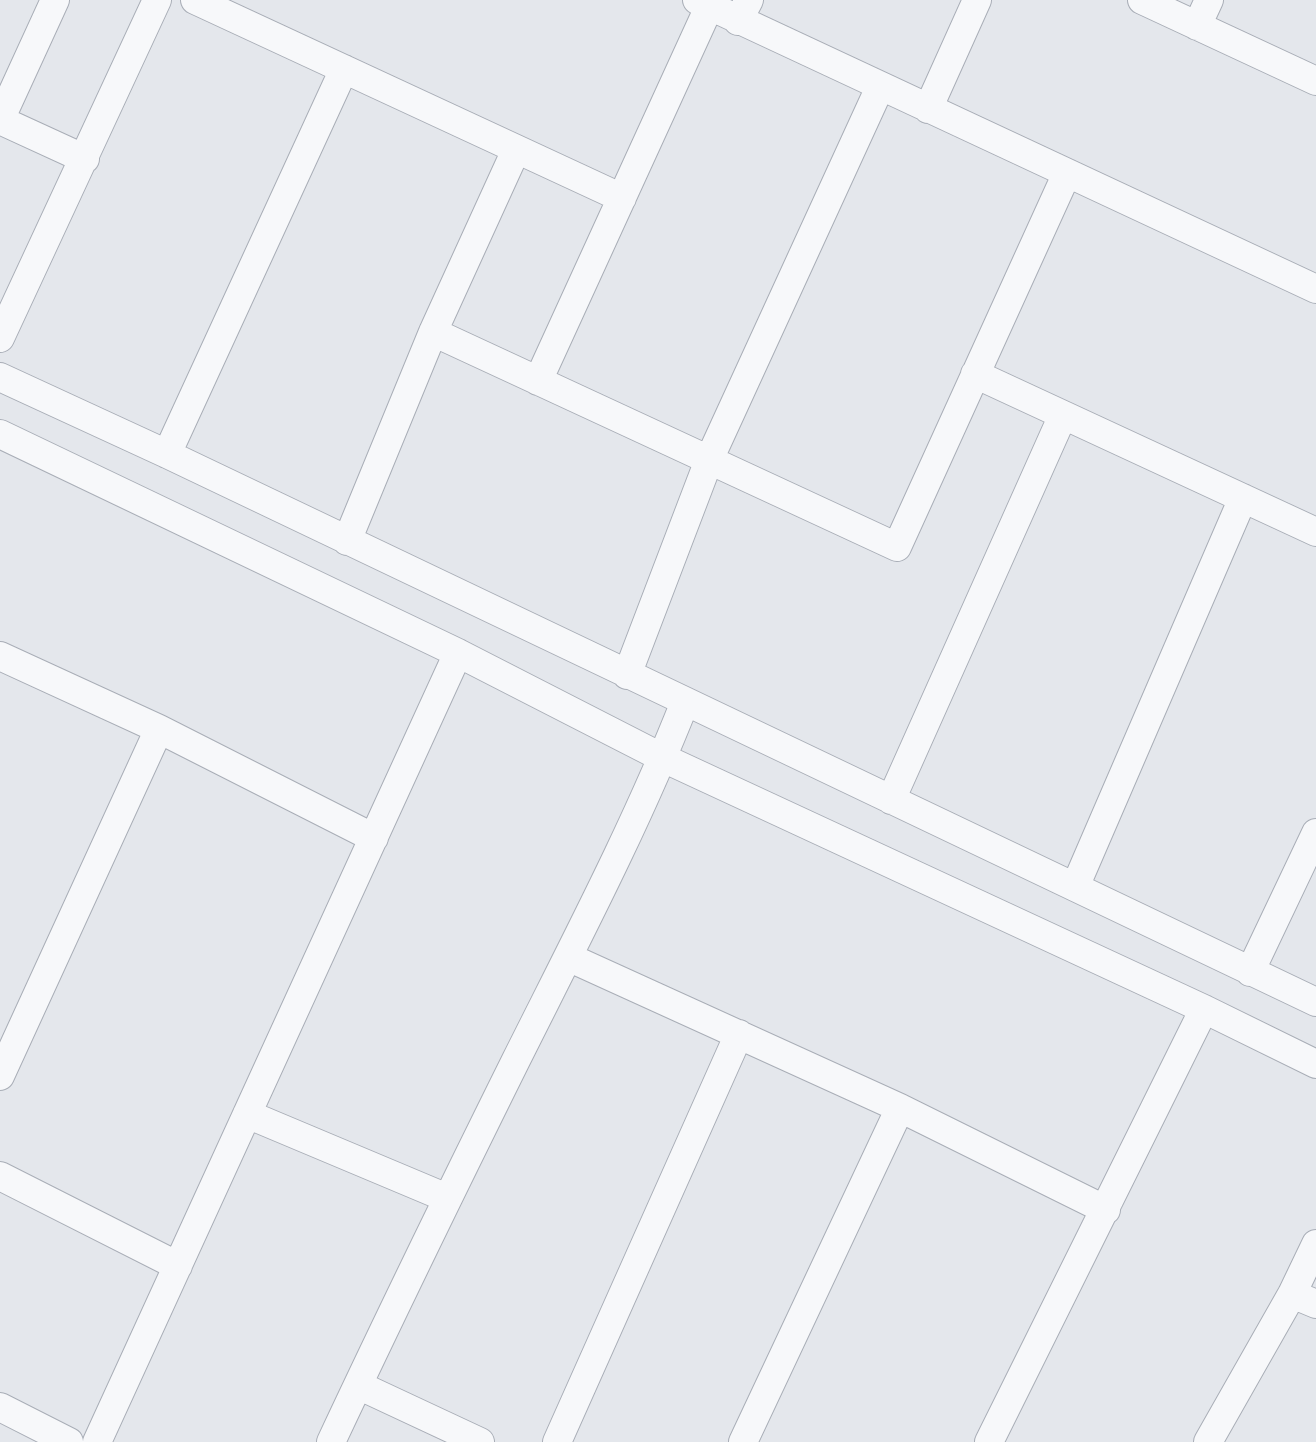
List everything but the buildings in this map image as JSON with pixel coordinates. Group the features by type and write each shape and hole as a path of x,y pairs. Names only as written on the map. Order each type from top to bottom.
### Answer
{"street":[{"path":"55,0 0,120 85,159"},
{"path":"0,338 85,159 157,0"},
{"path":"194,0 622,198"},
{"path":"928,109 978,0"},
{"path":"1142,0 1316,81"},
{"path":"1198,26 1209,0"},
{"path":"538,381 622,198 703,4 744,10 880,87 1067,174 1314,281"},
{"path":"167,454 344,69"},
{"path":"628,675 709,460 880,87"},
{"path":"347,541 433,332 516,150"},
{"path":"433,332 896,547 1067,174"},
{"path":"976,374 1316,532"},
{"path":"0,377 167,454 1316,1002"},
{"path":"891,800 1063,415"},
{"path":"0,434 458,654 663,758 1204,1009 1316,1064"},
{"path":"1075,887 1243,498"},
{"path":"98,1442 458,654"},
{"path":"0,656 159,729 374,838"},
{"path":"331,1442 447,1198 568,957 663,758 686,702"},
{"path":"0,1076 159,729"},
{"path":"1250,972 1316,833"},
{"path":"568,957 900,1108 1106,1210"},
{"path":"988,1442 1106,1210 1204,1009"},
{"path":"557,1442 739,1034"},
{"path":"743,1442 900,1108"},
{"path":"247,1114 447,1198"},
{"path":"0,1176 178,1266"},
{"path":"1208,1442 1304,1299 1316,1244"},
{"path":"358,1385 480,1442"},
{"path":"0,1407 69,1442"}]}
